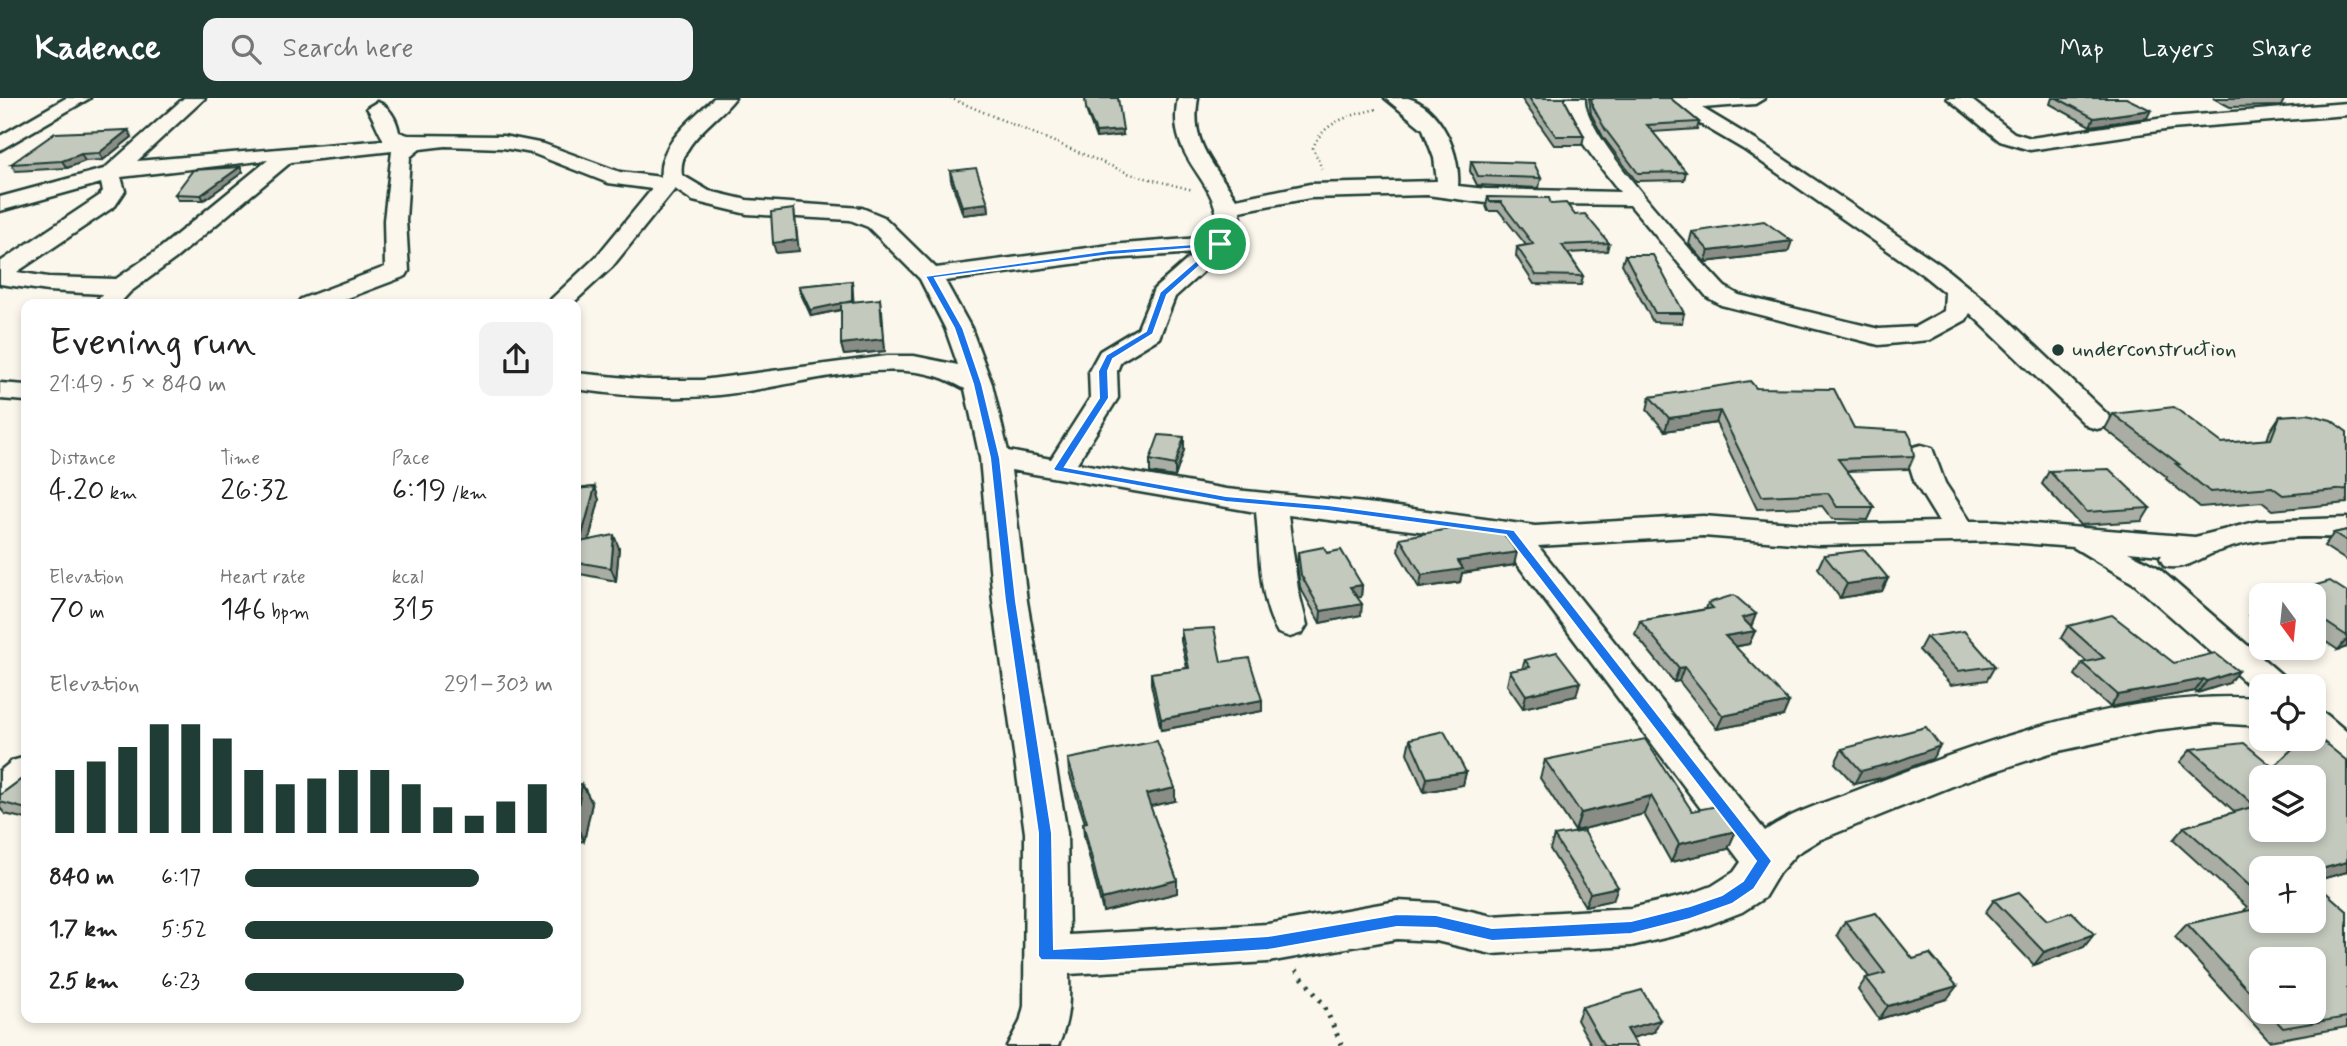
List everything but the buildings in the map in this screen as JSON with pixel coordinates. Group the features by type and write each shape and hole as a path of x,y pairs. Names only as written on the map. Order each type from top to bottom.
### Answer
{"street":[{"path":"0,144 80,98"},
{"path":"0,275 107,201 114,191 110,178 112,172 195,98"},
{"path":"563,299 604,262 670,181 670,165 686,136 725,98"},
{"path":"1059,469 1104,398 1103,371 1109,357 1150,332 1163,294 1231,234 1231,219 1225,203 1188,143 1183,116 1188,98"},
{"path":"1575,98 1574,106 1586,131 1636,199 1690,260 1706,284 1730,300 1880,337 1920,334 1957,315 1957,292"},
{"path":"1675,101 1755,98"},
{"path":"1957,98 2007,137 2030,144 2171,123 2347,109"},
{"path":"1675,101 1801,178 1932,270 1996,322 2097,420"},
{"path":"1225,203 1315,191 1442,188 1448,184 1437,132 1427,119 1401,102"},
{"path":"377,108 388,123 390,135 404,141 503,142 537,148 616,178 670,181 701,196 747,207 855,213 876,222 929,276 958,328 978,384 995,458 1010,601 1045,833 1047,1006 1042,1030 1031,1046"},
{"path":"0,204 112,172 158,163 268,154 291,155 415,142"},
{"path":"330,299 397,271 395,220 400,155 415,142"},
{"path":"0,275 113,296 167,254 204,220 291,155"},
{"path":"1429,189 1486,197 1636,199"},
{"path":"929,276 1110,252 1220,244"},
{"path":"581,382 639,390 684,390 864,366 903,365 937,368 978,384"},
{"path":"1921,454 1930,482 1961,532"},
{"path":"995,458 1226,499 1340,509 1552,537 1703,526 1818,535 1997,531 2195,547"},
{"path":"1271,504 1281,589 1290,625"},
{"path":"2145,575 2195,547 2265,528 2347,528"},
{"path":"1510,532 1764,861"},
{"path":"2076,537 2145,575 2257,674"},
{"path":"1046,956 1268,943 1397,920 1436,922 1500,935 1631,928 1690,913 1727,899 1749,885 1764,861 1781,842 1805,828 1951,770 2049,739 2154,716 2215,709 2249,711"},
{"path":"2326,735 2347,754"},
{"path":"0,793 21,776"}],"path":[{"path":"950,98 1130,174 1225,203"},
{"path":"1315,191 1324,179 1313,148 1316,140 1348,115 1401,102"},
{"path":"1268,943 1313,986 1328,1012 1342,1046"}],"place":[{"name":"underconstruction","path":"2058,350"}],"route":[{"path":"1220,244 1173,282 1163,294 1150,332 1141,340 1109,357 1103,371 1104,398 1059,469 1226,499 1328,508 1510,532 1764,861 1749,885 1727,899 1690,913 1631,928 1509,935 1472,931 1436,922 1397,920 1268,943 1046,956 1045,833 1010,601 995,458 978,384 958,328 929,276 1110,252 1220,244"}]}
